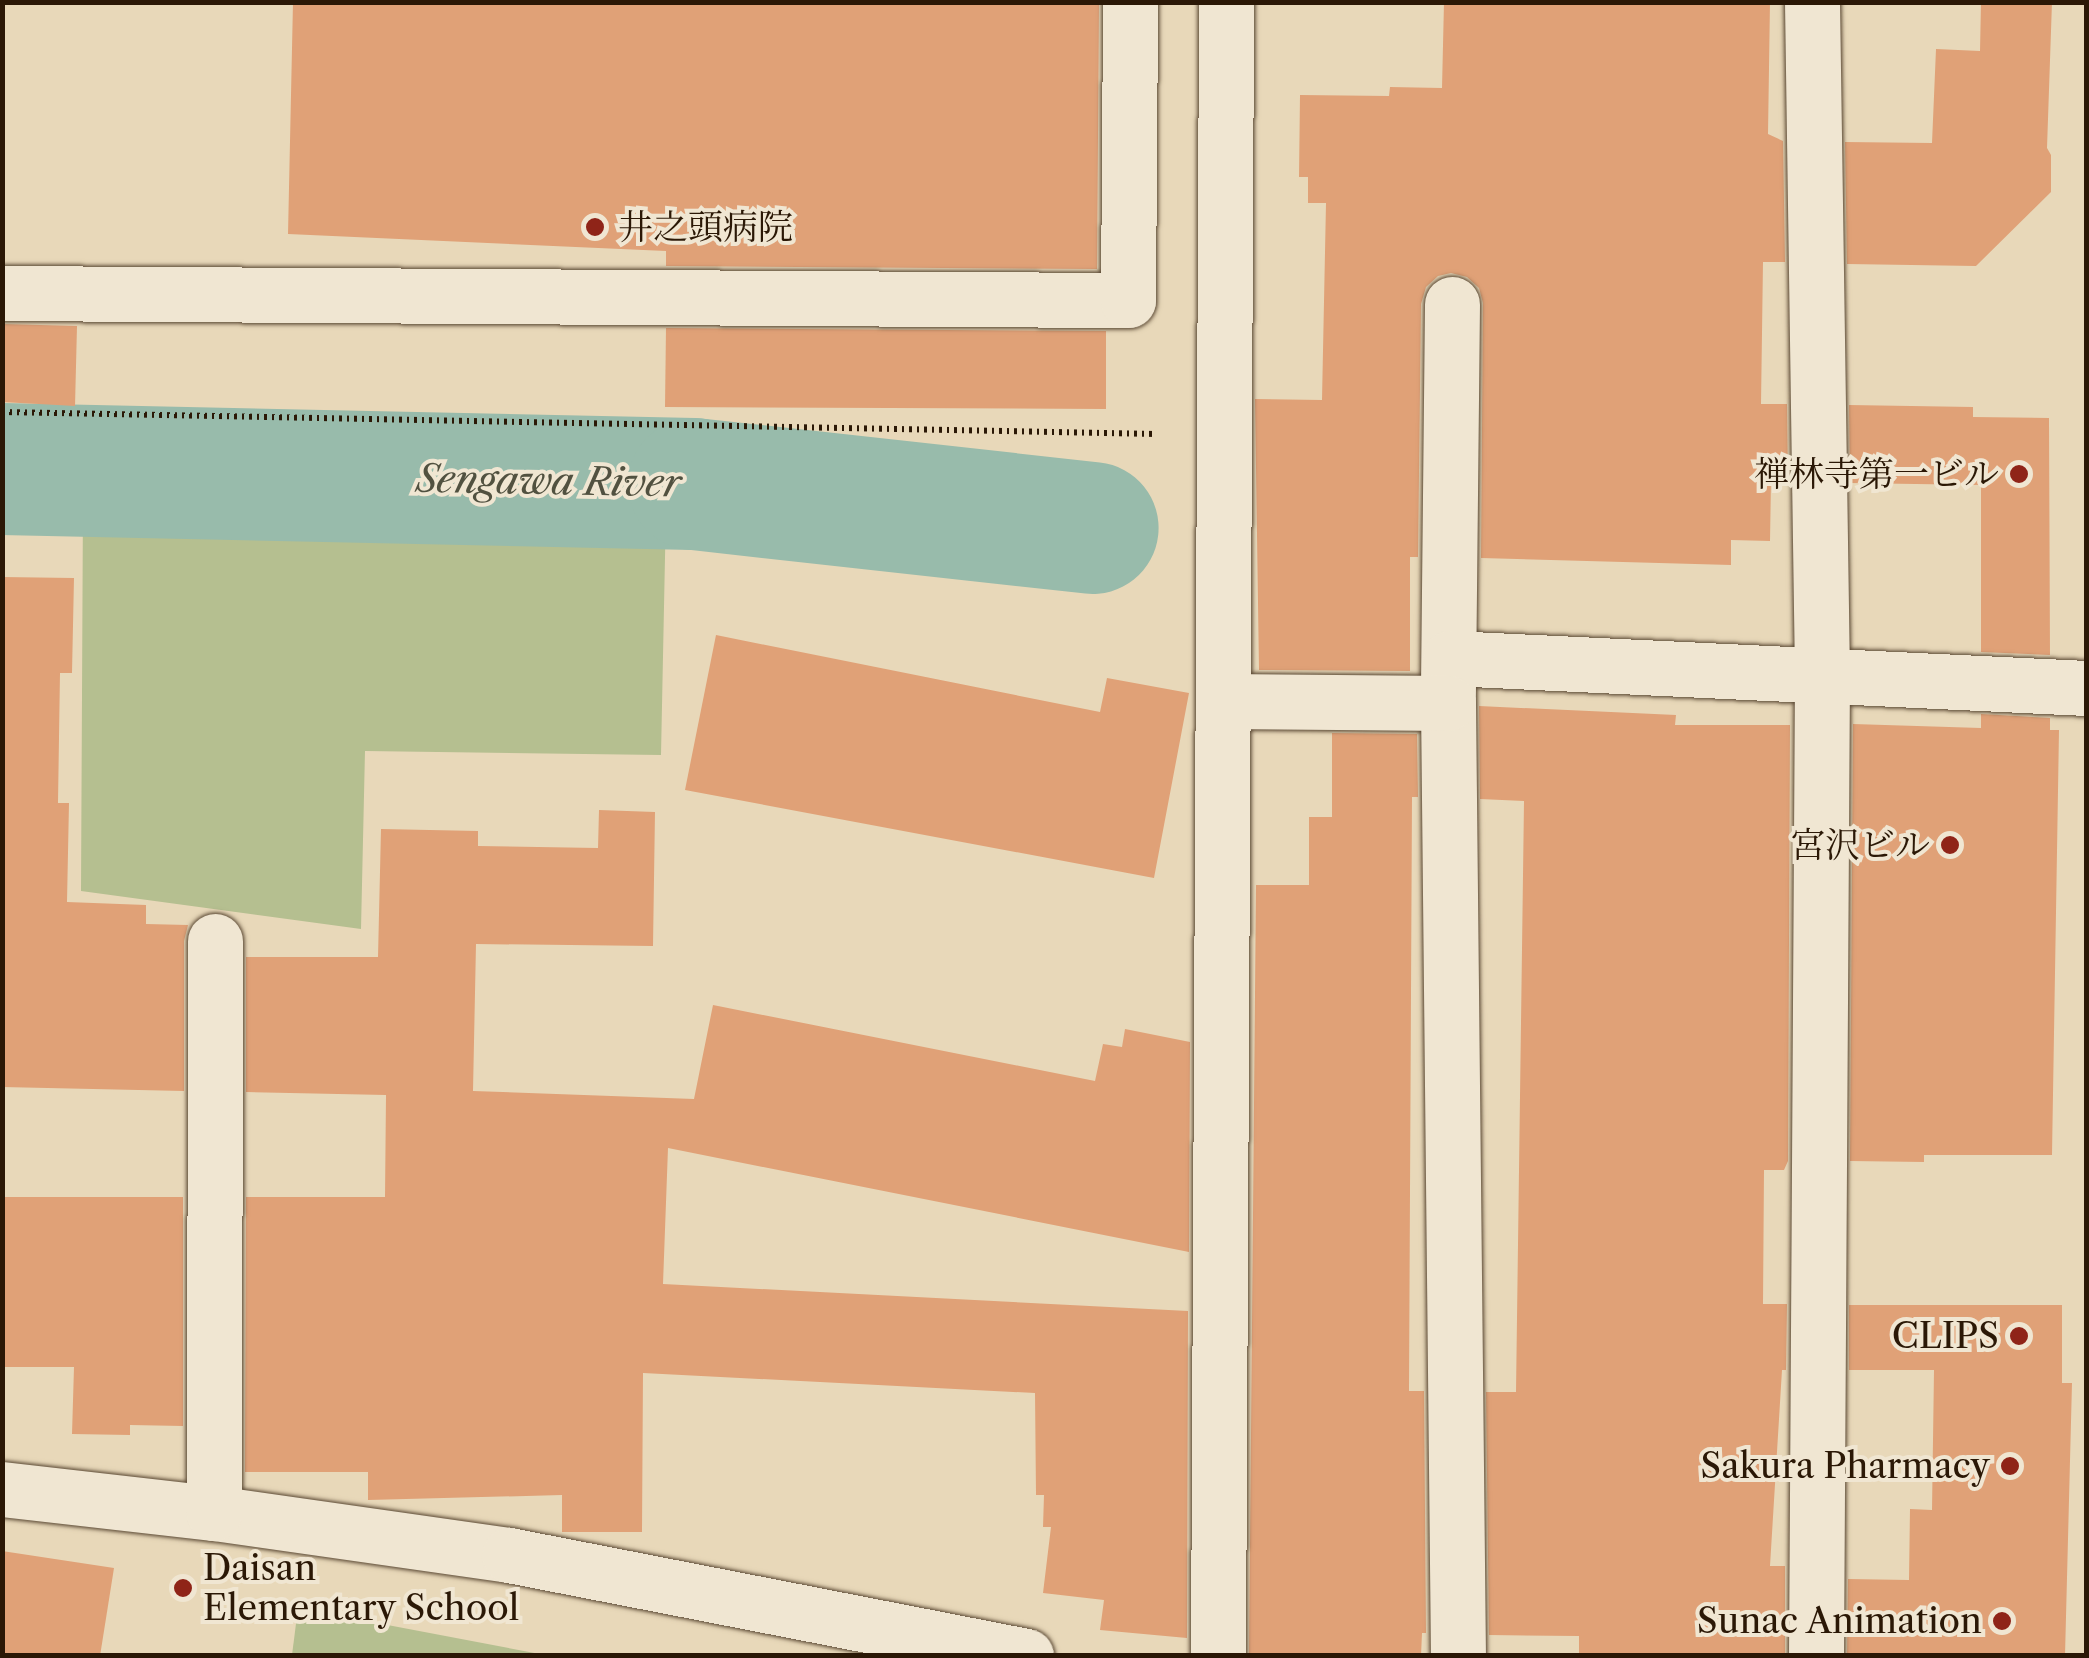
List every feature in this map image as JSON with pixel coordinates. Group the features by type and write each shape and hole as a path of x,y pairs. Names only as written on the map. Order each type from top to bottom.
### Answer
{"street":[{"path":"2,293 1128,300 1130,2"},
{"path":"1218,1656 1226,2"},
{"path":"1812,2 1822,675 1816,1656"},
{"path":"1452,304 1449,681 1458,1656"},
{"path":"1224,700 1449,681 1822,675 2086,688"},
{"path":"214,1512 216,941"},
{"path":"2,1489 214,1512 509,1555 1026,1656"}],"path":[{"path":"2,412 1225,435"}],"green space":[{"path":"83,497 666,508 661,755 365,751 361,929 81,891"},
{"path":"298,1608 545,1655 292,1655"}],"building":[{"path":"293,2 1099,2 1097,269 666,266 666,251 288,234"},
{"path":"1444,2 1770,2 1768,134 1783,141 1785,262 1763,262 1761,404 1787,404 1788,482 1771,481 1770,541 1731,540 1731,565 1481,558 1483,303 1479,288 1467,277 1451,273 1438,276 1426,287 1421,304 1418,557 1410,557 1410,671 1259,670 1255,399 1322,400 1326,203 1308,203 1308,177 1299,177 1300,95 1389,96 1390,87 1442,88"},
{"path":"1981,2 2052,2 2047,148 2051,155 2051,192 1976,266 1847,264 1845,142 1932,143 1936,49 1980,51"},
{"path":"2,324 77,326 75,406 2,402"},
{"path":"666,328 1106,331 1106,409 665,407"},
{"path":"1849,405 1973,407 1973,417 2049,418 2050,655 1981,652 1981,485 1850,483"},
{"path":"2,577 74,578 72,673 60,673 58,803 69,803 67,902 146,905 146,924 188,925 184,941 184,1091 2,1087"},
{"path":"716,635 1100,712 1107,678 1189,693 1154,878 685,790"},
{"path":"1479,706 1676,715 1675,725 1790,725 1788,1161 1784,1170 1764,1170 1763,1304 1787,1304 1786,1370 1782,1370 1770,1566 1785,1566 1785,1656 1579,1656 1579,1636 1489,1635 1486,1392 1516,1392 1524,801 1480,799"},
{"path":"1981,714 2050,718 2050,730 2059,730 2052,1155 1924,1155 1924,1162 1850,1161 1853,724 1981,728"},
{"path":"1332,733 1417,734 1418,797 1412,797 1409,1391 1424,1391 1426,1633 1422,1633 1421,1656 1249,1656 1256,885 1309,885 1309,817 1332,817"},
{"path":"599,810 655,812 653,946 476,944 473,1091 694,1099 713,1005 1095,1081 1103,1044 1122,1047 1125,1029 1190,1042 1189,1252 668,1148 663,1284 1188,1311 1187,1638 1100,1630 1104,1600 1043,1593 1051,1527 1043,1527 1044,1495 1036,1495 1035,1393 643,1373 642,1532 562,1532 562,1495 368,1500 368,1472 245,1472 246,1197 385,1197 386,1095 246,1092 246,957 378,957 381,829 478,831 478,846 598,848"},
{"path":"2,1197 183,1197 183,1426 130,1425 130,1435 72,1434 74,1367 2,1367"},
{"path":"1849,1305 2062,1305 2062,1383 2072,1383 2065,1656 1847,1656 1848,1579 1909,1580 1910,1509 1932,1510 1934,1370 1849,1370"},
{"path":"2,1551 114,1568 100,1656 2,1656"}],"waterway":[{"name":"Sengawa River","path":"2,469 694,484 1093,528"}],"place":[{"name":"井之頭病院","path":"595,227"},
{"name":"禅林寺第一ビル","path":"2019,474"},
{"name":"宮沢ビル","path":"1950,845"},
{"name":"CLIPS","path":"2019,1336"},
{"name":"Sakura Pharmacy","path":"2010,1466"},
{"name":"Daisan Elementary School","path":"183,1588"},
{"name":"Sunac Animation","path":"2002,1621"}]}
